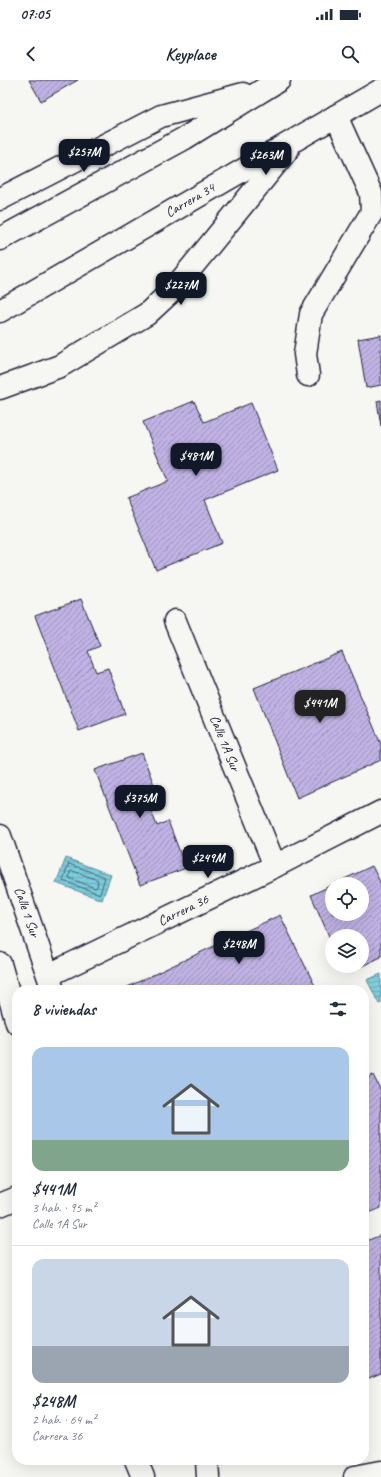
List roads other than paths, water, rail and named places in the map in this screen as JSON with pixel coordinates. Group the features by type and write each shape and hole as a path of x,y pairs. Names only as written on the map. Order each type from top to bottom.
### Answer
{"street":[{"path":"0,239 185,138 274,84"},
{"path":"0,199 161,116 274,84"},
{"name":"Carrera 34","path":"0,311 381,90"},
{"path":"308,375 305,354 311,314 372,212 371,193 336,116"},
{"path":"0,388 60,366 147,314 174,289 296,139"},
{"name":"Calle 1A Sur","path":"174,621 275,866"},
{"name":"Carrera 36","path":"51,982 381,812"},
{"name":"Calle 1 Sur","path":"0,836 51,982"},
{"path":"0,964 12,1006"},
{"path":"0,1205 12,1200"},
{"path":"138,1465 143,1477"},
{"path":"207,1465 208,1477"},
{"path":"355,1477 381,1472"}],"water":[{"path":"66,858 111,875 102,900 56,883"},
{"path":"381,974 381,1003 379,1004 367,980"}]}
